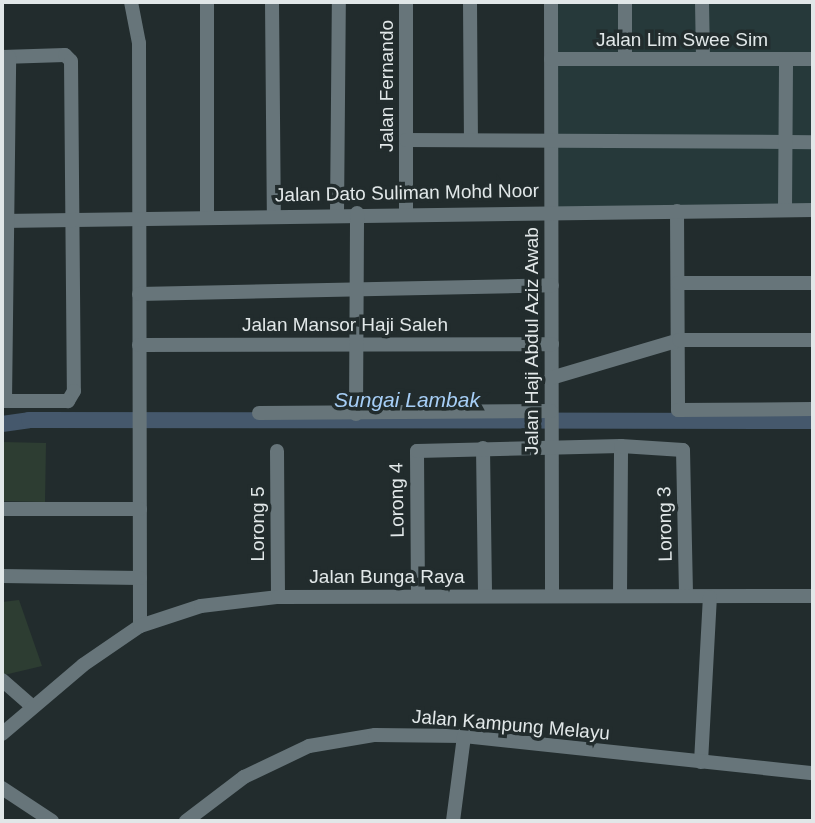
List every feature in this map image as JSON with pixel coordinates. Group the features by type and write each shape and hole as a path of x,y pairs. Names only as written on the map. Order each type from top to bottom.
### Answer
{"street":[{"path":"131,2 139,43 140,626"},
{"path":"207,2 207,215"},
{"path":"272,2 274,214"},
{"path":"337,214 339,2"},
{"name":"Jalan Fernando","path":"406,2 406,213"},
{"path":"470,2 471,140"},
{"name":"Jalan Haji Abdul Aziz Awab","path":"551,2 552,596"},
{"path":"625,2 625,59"},
{"path":"702,2 703,59"},
{"path":"65,55 71,61 72,218 72,397 68,401 3,401 5,57 65,55"},
{"name":"Jalan Lim Swee Sim","path":"551,59 813,59"},
{"path":"785,210 786,59"},
{"path":"406,140 813,142"},
{"name":"Jalan Dato Suliman Mohd Noor","path":"4,220 274,214 813,210"},
{"path":"677,211 680,411 813,409"},
{"path":"356,414 357,213"},
{"path":"678,283 813,283"},
{"path":"139,294 356,286 552,285"},
{"path":"551,378 679,340 813,341"},
{"name":"Jalan Mansor Haji Saleh","path":"139,345 552,344"},
{"path":"259,413 551,419"},
{"path":"485,596 483,448 621,446 620,596"},
{"name":"Lorong 3","path":"621,446 683,450 686,596"},
{"name":"Lorong 4","path":"418,596 415,454 421,449 483,448"},
{"name":"Lorong 5","path":"277,451 278,597"},
{"path":"2,509 140,509"},
{"path":"2,576 140,578"},
{"name":"Jalan Bunga Raya","path":"2,734 33,707 140,626 201,606 278,597 813,596"},
{"path":"701,762 710,597"},
{"path":"2,680 33,707"},
{"name":"Jalan Kampung Melayu","path":"186,821 244,777 309,746 375,735 464,737 813,773"},
{"path":"453,821 464,737"},
{"path":"2,788 52,821"}],"shaded area":[{"path":"556,2 813,2 813,215 557,217"}],"green space":[{"path":"2,442 46,443 45,502 2,501"},
{"path":"19,600 42,666 4,675 2,602"}],"waterway":[{"name":"Sungai Lambak","path":"2,424 29,420 813,421"}]}
